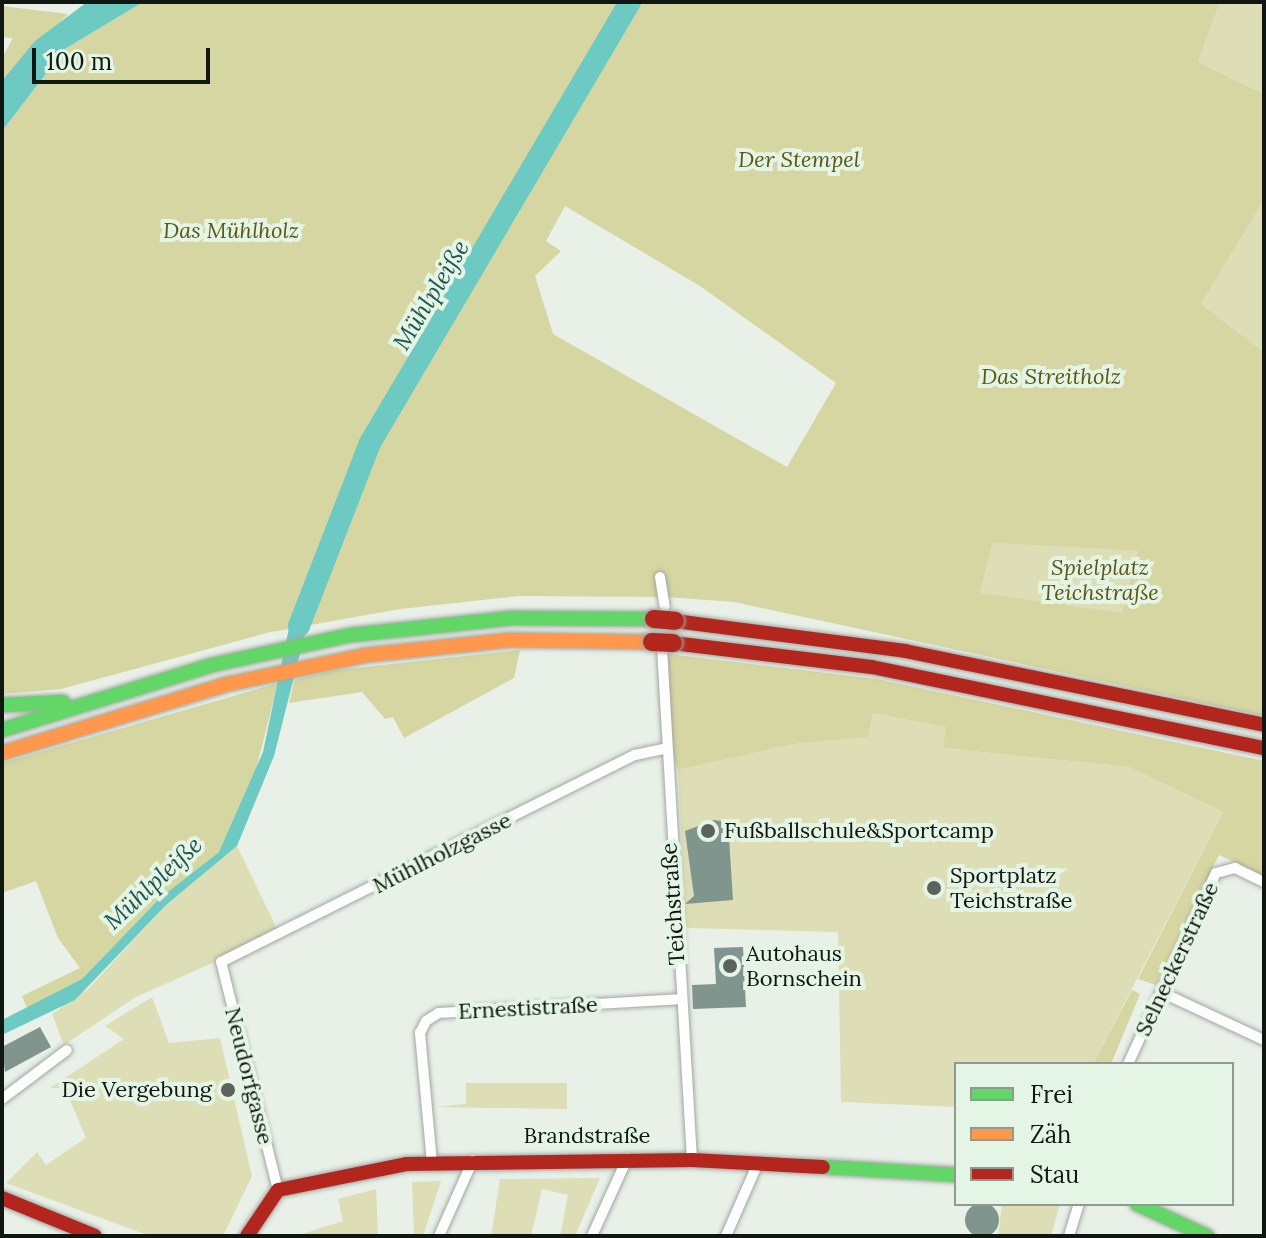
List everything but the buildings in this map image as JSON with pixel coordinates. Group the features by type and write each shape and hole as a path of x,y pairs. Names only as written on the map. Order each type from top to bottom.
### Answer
{"main road":[{"path":"2,730 97,699 277,649 313,642 459,621 665,616 905,651 1264,725"},
{"path":"2,753 307,666 510,640 662,644 872,667 1264,748"},
{"path":"2,705 97,699"},
{"name":"Brandstraße","path":"278,1190 432,1163 473,1160 692,1160 954,1175"},
{"path":"247,1236 278,1190"},
{"path":"2,1198 95,1236"},
{"path":"1141,1206 1207,1236"}],"street":[{"path":"660,577 665,616"},
{"name":"Teichstraße","path":"662,644 664,749 692,1160"},
{"name":"Mühlholzgasse","path":"221,962 635,755 664,749"},
{"name":"Selneckerstraße","path":"1129,1062 1216,873 1235,868 1264,882"},
{"name":"Neudorfgasse","path":"221,962 278,1190"},
{"path":"1161,992 1264,1040"},
{"name":"Ernestistraße","path":"432,1163 420,1033 426,1021 439,1013 679,999"},
{"path":"2,1099 67,1050"},
{"path":"592,1236 627,1159"},
{"path":"439,1236 473,1160"},
{"path":"726,1236 758,1163"},
{"path":"1069,1236 1078,1206"}],"green space":[{"path":"143,2 1220,2 1198,62 1264,94 1264,200 1201,304 1264,352 1264,716 734,602 666,597 519,596 400,609 271,632 61,689 2,694 2,131 65,49","holes":["565,206 700,286 836,383 787,467 553,334 535,276 561,251 546,241","993,543 1138,551 1122,613 980,593"]},
{"path":"1220,2 1264,2 1264,94 1198,62"},
{"path":"2,6 68,14 2,81 2,58 13,38 2,37"},
{"path":"1264,200 1264,352 1201,304"},
{"name":"Spielplatz Teichstraße","path":"993,543 1138,551 1123,614 980,594"},
{"path":"520,650 514,678 404,738 393,717 385,719 362,692 289,703 294,680 337,670"},
{"path":"668,654 877,679 1264,761 1264,876 1219,855 1156,985 1138,979 1223,812 1129,767 943,748 946,727 873,713 868,737 794,744 678,770 670,748"},
{"path":"278,683 250,793 219,852 160,898 82,979 27,1008 22,996 80,968 58,938 36,881 2,893 2,763"},
{"name":"Sportplatz Teichstraße","path":"873,713 947,727 943,748 1129,767 1223,812 1094,1062 954,1062 954,1107 841,1102 838,932 686,928 678,770 794,744 867,737"},
{"path":"237,846 279,933 134,998 64,1045 52,1014 88,989 166,905"},
{"path":"1132,990 1140,994 1112,1062 1094,1062"},
{"path":"152,997 169,1043 220,1038 252,1176 223,1236 150,1236 6,1183 37,1152 46,1165 86,1138 65,1088 50,1088 124,1039 105,1026"},
{"path":"466,1083 567,1083 567,1109 435,1107 466,1104"},
{"path":"600,1178 575,1236 560,1236 568,1195 542,1189 531,1236 491,1236 500,1179"},
{"path":"441,1181 423,1236 414,1236 412,1182"},
{"path":"376,1189 378,1236 296,1236 343,1221 338,1199"},
{"path":"1002,1206 1059,1206 1051,1236 998,1236"}],"water":[{"path":"87,2 143,2 65,49 2,131 2,81 35,41"},
{"path":"314,598 274,756 237,846 166,905 75,1000 2,1035 2,1020 82,979 160,898 219,852 263,752 290,623"}],"waterway":[{"name":"Mühlpleiße","path":"299,626 370,443 630,2"}],"traffic: fast":[{"path":"2,730 212,665 351,635 512,618 654,619"},
{"path":"2,705 63,702"},
{"path":"823,1167 954,1175"},
{"path":"1141,1206 1207,1236"}],"traffic: slow":[{"path":"2,753 228,684 367,655 510,640 652,642"}],"traffic: jam":[{"path":"654,619 675,621"},
{"path":"675,621 905,651 1264,725"},
{"path":"652,642 673,643"},
{"path":"673,643 872,667 1264,748"},
{"path":"247,1236 278,1190 407,1164 692,1160 823,1167"},
{"path":"2,1198 95,1236"}],"place":[{"name":"Fußballschule&Sportcamp","path":"708,831"},
{"name":"Sportplatz Teichstraße","path":"934,888"},
{"name":"Autohaus Bornschein","path":"730,966"},
{"name":"Die Vergebung","path":"228,1090"}],"park label":[{"name":"Der Stempel","path":"799,160"},
{"name":"Das Mühlholz","path":"231,231"},
{"name":"Das Streitholz","path":"1051,377"}]}
